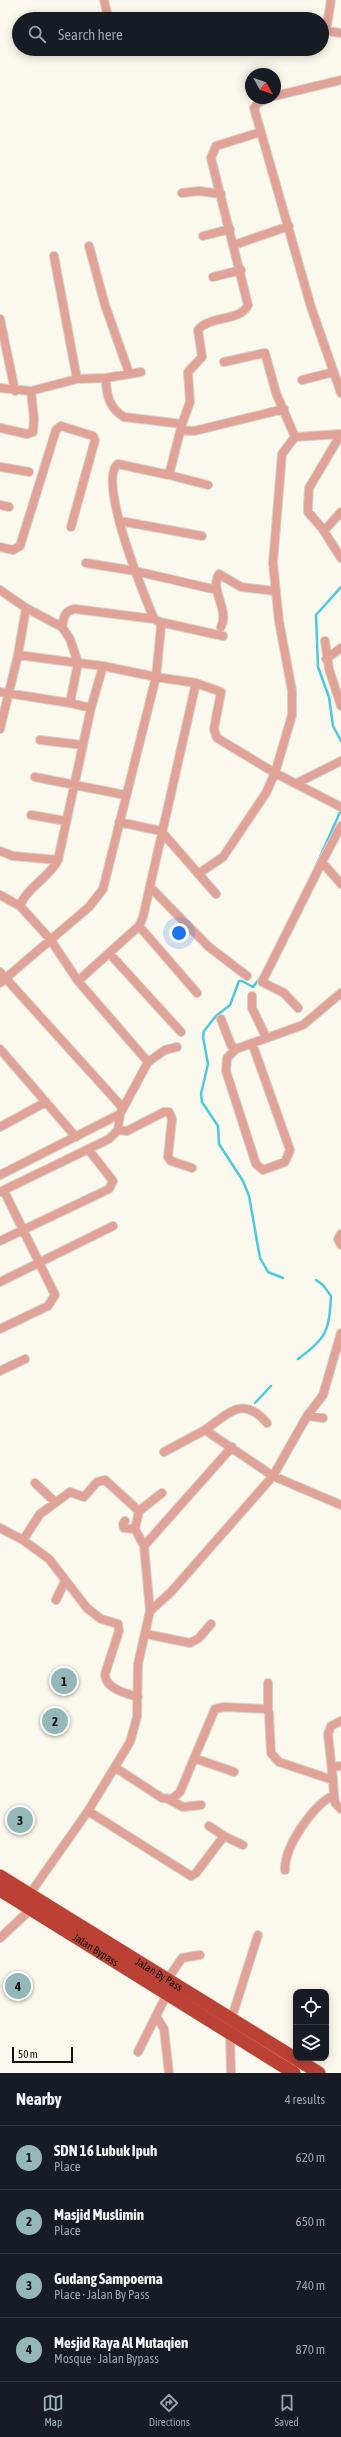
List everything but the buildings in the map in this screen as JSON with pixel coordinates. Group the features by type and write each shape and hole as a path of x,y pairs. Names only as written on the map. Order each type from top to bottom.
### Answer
{"highway":[{"name":"Jalan By Pass","path":"0,1876 319,2073"},
{"name":"Jalan Bypass","path":"0,1890 294,2073"}],"street":[{"path":"104,0 108,12"},
{"path":"328,12 331,0"},
{"path":"329,31 341,32"},
{"path":"281,95 341,80"},
{"path":"257,104 254,108 311,307 341,393"},
{"path":"169,476 181,427 190,402 188,372 202,357 198,330 202,326 240,314 246,310 248,304 241,270 211,158 212,152 216,146 261,132"},
{"path":"182,193 199,191 221,194"},
{"path":"234,245 289,226"},
{"path":"203,236 230,229"},
{"path":"89,246 105,305 128,373"},
{"path":"54,256 78,379"},
{"path":"213,277 241,270"},
{"path":"0,319 15,391"},
{"path":"224,362 265,353 276,393 295,437"},
{"path":"0,388 15,391 31,391 78,379 106,378 128,373 141,372"},
{"path":"302,380 334,372"},
{"path":"106,378 106,388 110,403 117,412 124,417 181,427 194,431 284,409"},
{"path":"0,428 27,434 33,432 34,424 31,391"},
{"path":"0,547 14,550 20,546 56,430 61,426 93,436 95,440 71,527"},
{"path":"198,874 216,863 234,843 266,793 275,773 290,722 292,701 275,591 273,563 282,454 295,437 341,434"},
{"path":"341,434 309,488 308,512 324,531 341,558"},
{"path":"121,1110 2,978 89,907 103,889 125,795 156,678 157,620 135,571 120,521 113,493 112,475 115,466 118,464 208,485"},
{"path":"0,467 29,472"},
{"path":"0,505 9,507"},
{"path":"324,531 341,512"},
{"path":"120,521 202,536"},
{"path":"86,563 135,571 217,590"},
{"path":"221,627 224,616 217,590 218,577 220,574 241,587 275,591"},
{"path":"0,590 26,608 62,627 70,639 78,663 70,703"},
{"path":"0,729 4,693 18,655 26,608"},
{"path":"62,627 65,614 68,610 75,608 157,620 223,636"},
{"path":"325,641 326,659 340,702"},
{"path":"326,659 341,648"},
{"path":"18,655 103,666 156,678 196,683 221,692 214,729 217,738 275,773 338,806"},
{"path":"20,906 22,900 47,877 58,860 91,708 103,666"},
{"path":"78,981 139,926 151,888 162,831 196,683"},
{"path":"4,693 70,703 91,708"},
{"path":"40,740 83,745"},
{"path":"296,783 341,761"},
{"path":"36,777 125,795"},
{"path":"31,815 66,821"},
{"path":"119,822 162,831 216,894"},
{"path":"298,1008 284,993 262,982 341,826"},
{"path":"0,851 13,856 58,860"},
{"path":"322,862 341,884"},
{"path":"151,888 209,947 247,976"},
{"path":"0,895 20,906 50,940 78,981 148,1062"},
{"path":"139,926 197,993"},
{"path":"109,953 181,1032"},
{"path":"252,1043 290,1150 284,1162 263,1170 256,1164 226,1071 227,1058 236,1049 266,1037 304,1025 341,993"},
{"path":"252,996 252,1008 266,1037"},
{"path":"221,1019 231,1045 236,1049"},
{"path":"0,1329 48,1306 54,1300 56,1295 23,1229 2,1192 109,1139 118,1130 121,1110 148,1062 165,1050 177,1047"},
{"path":"0,1049 76,1137"},
{"path":"0,1127 46,1102"},
{"path":"0,1175 76,1137 121,1110"},
{"path":"118,1130 127,1131 164,1112 169,1112 172,1119 168,1158 171,1161 192,1168"},
{"path":"0,1241 109,1189 113,1181 88,1149"},
{"path":"0,1282 113,1226"},
{"path":"341,1234 338,1239 341,1245"},
{"path":"150,1611 171,1592 273,1476 307,1416 326,1388 330,1366 337,1351 341,1333"},
{"path":"0,1371 24,1359"},
{"path":"164,1452 205,1430 231,1412 243,1407 250,1408 267,1423"},
{"path":"307,1416 323,1418"},
{"path":"205,1430 273,1476 341,1505"},
{"path":"144,1546 232,1447"},
{"path":"23,1540 40,1514 55,1502 72,1492 84,1497 87,1496 97,1482 105,1480 139,1511"},
{"path":"35,1483 55,1502"},
{"path":"29,1895 88,1811 116,1768 134,1732 137,1717 138,1664 150,1611 144,1546 134,1529 139,1511 162,1493"},
{"path":"125,1521 123,1524 124,1528 134,1529"},
{"path":"0,1528 23,1540 49,1559 92,1613 101,1619 118,1624 119,1631 105,1674 106,1681 111,1687 138,1697"},
{"path":"56,1600 65,1581"},
{"path":"146,1634 190,1643 199,1638 211,1624"},
{"path":"268,1683 271,1753 274,1758 279,1762 333,1780"},
{"path":"168,1799 180,1792 215,1709 224,1706 263,1708 268,1711"},
{"path":"341,1721 331,1726 328,1734 335,1804 341,1809"},
{"path":"194,1758 234,1772"},
{"path":"332,1767 341,1766"},
{"path":"116,1768 162,1798 168,1799 183,1807 201,1805"},
{"path":"286,1870 288,1856 306,1820 325,1800 334,1795"},
{"path":"88,1811 191,1876 196,1873 224,1836"},
{"path":"209,1826 224,1836 243,1845"},
{"path":"0,1938 30,1910"},
{"path":"231,2020 258,1935"},
{"path":"167,1980 182,1958 200,1955"},
{"path":"138,2052 167,1994"},
{"path":"156,2016 164,2029 169,2073"},
{"path":"230,2033 231,2073"}],"waterway":[{"path":"341,587 316,615 318,667 329,697 333,726 341,741"},
{"path":"315,868 341,810"},
{"path":"260,978 253,987 239,981 230,1005 216,1016 204,1031 203,1037 208,1064 201,1094 202,1102 218,1126 219,1144 243,1181 249,1196 260,1258 268,1272 283,1278"},
{"path":"298,1359 308,1352 321,1339 325,1333 329,1318 331,1296 323,1285 316,1280"},
{"path":"255,1403 271,1386"}],"place":[{"name":"SDN 16 Lubuk Ipuh","path":"64,1681"},
{"name":"Masjid Muslimin","path":"55,1721"},
{"name":"Gudang Sampoerna","path":"20,1820"},
{"name":"Mesjid Raya Al Mutaqien","path":"18,1986"}]}
